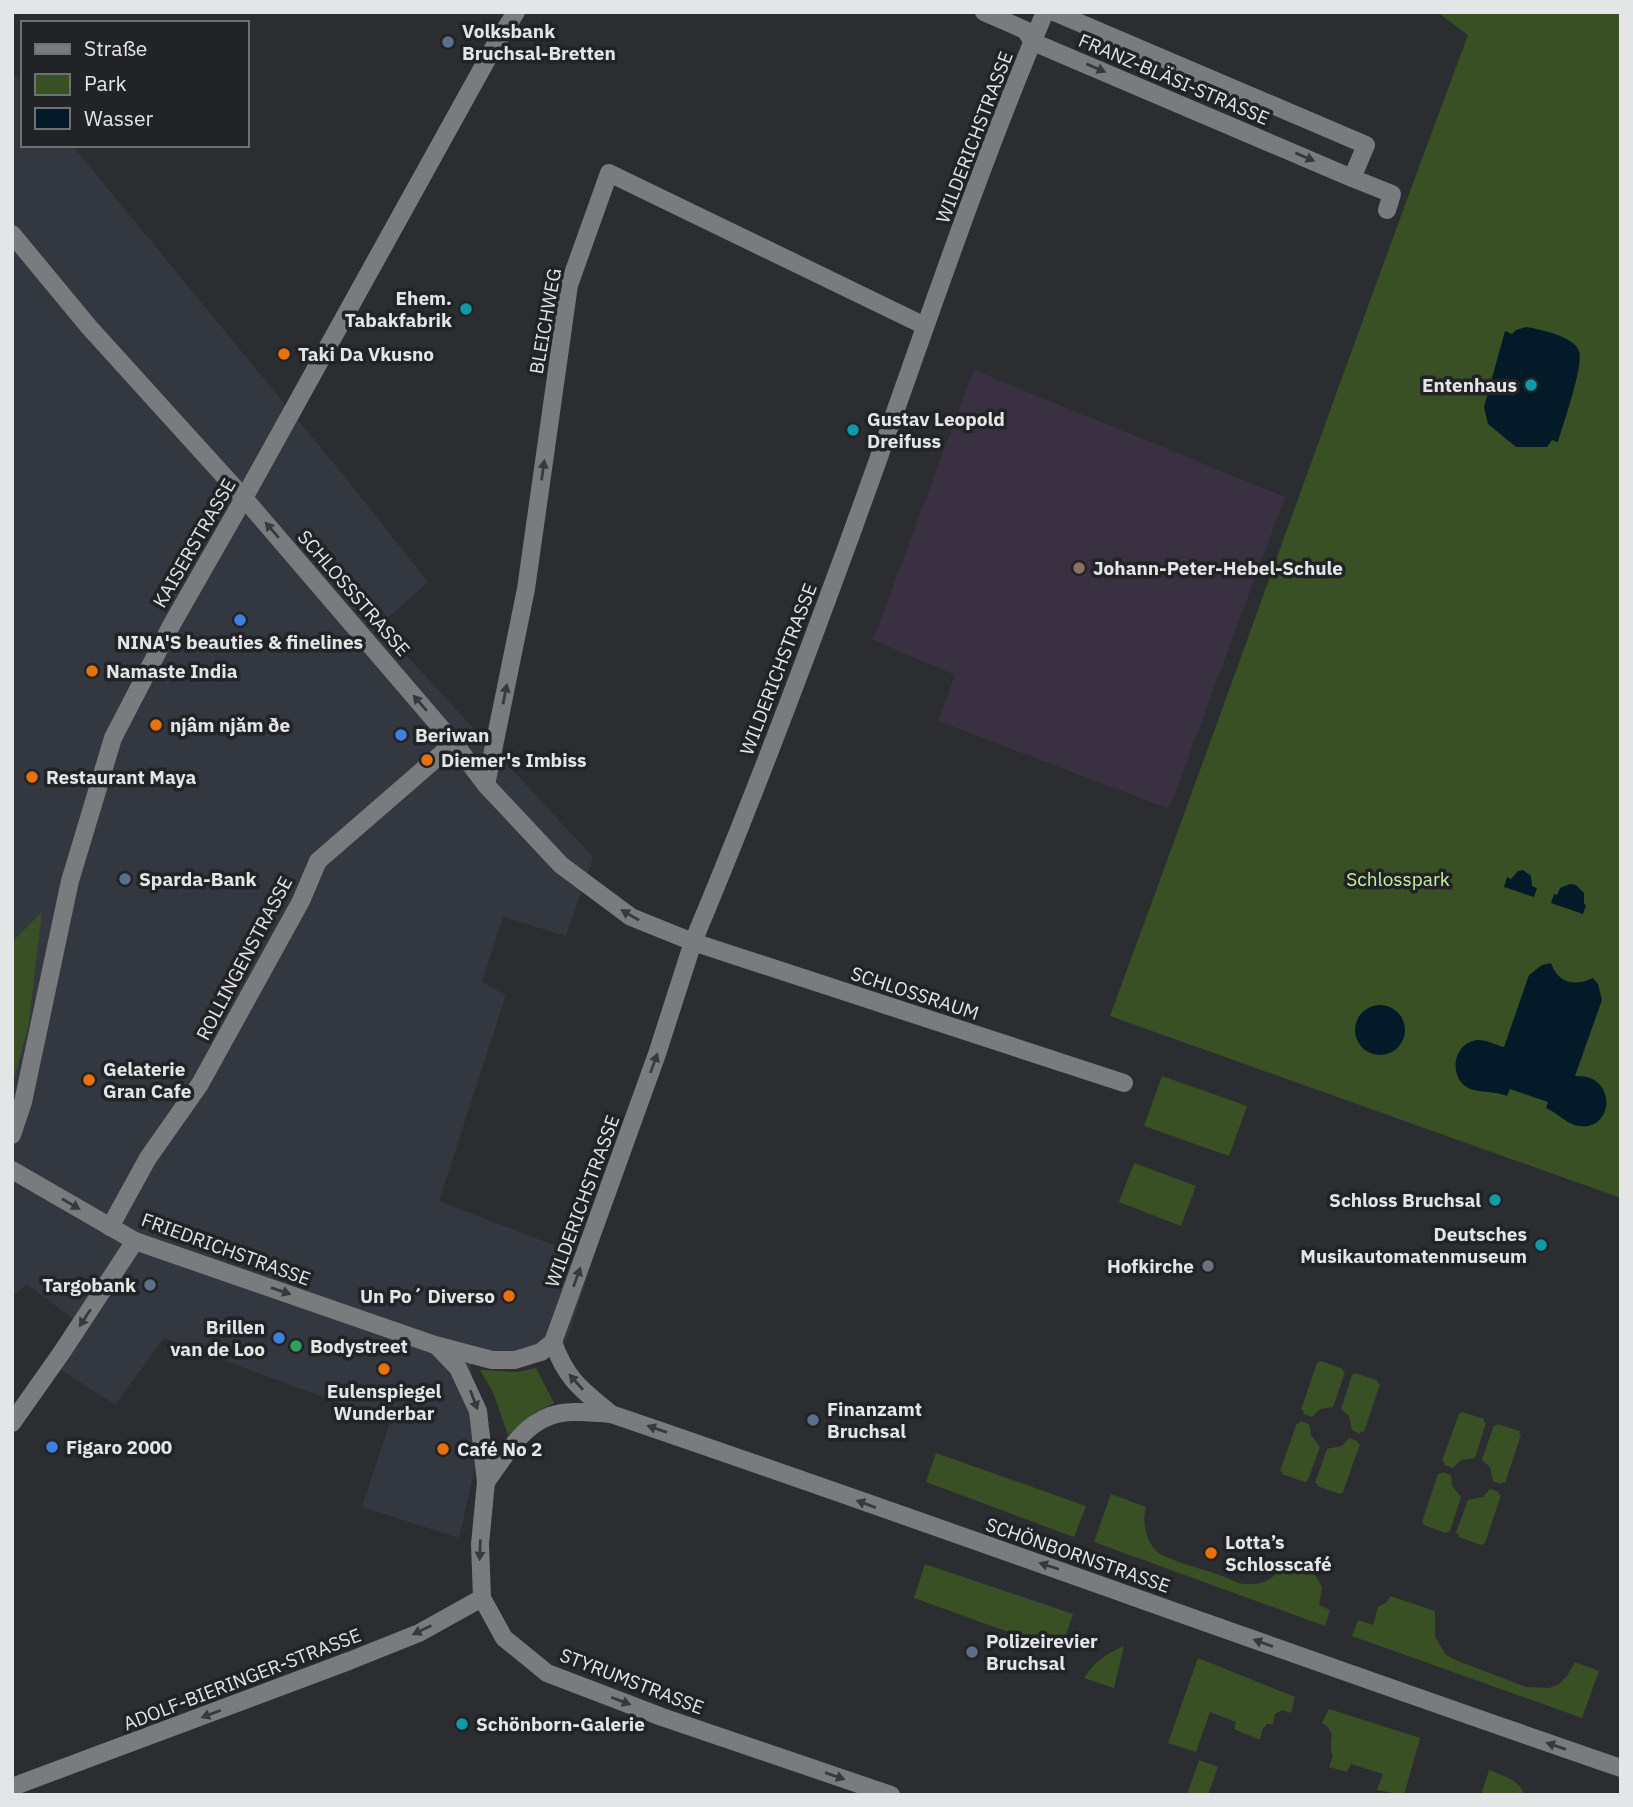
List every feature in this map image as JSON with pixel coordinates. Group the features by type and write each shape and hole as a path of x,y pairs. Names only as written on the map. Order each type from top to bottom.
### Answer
{"main road":[{"name":"KAISERSTRASSE","path":"12,1135 23,1102 70,881 113,738 172,624 516,12"},
{"name":"FRANZ-BLÄSI-STRASSE","path":"984,12 1025,30 1033,42 1392,194 1387,210"},
{"name":"WILDERICHSTRASSE","path":"553,1342 657,1054 693,942 732,850 848,542 925,326 1045,12"},
{"name":"FRANZ-BLÄSI-STRASSE","path":"1054,12 1366,145 1352,177"},
{"name":"BLEICHWEG","path":"486,785 526,589 569,285 609,173 925,326"},
{"name":"SCHLOSSSTRASSE","path":"12,234 89,327 244,498 454,743 486,785 561,865 631,917 693,942"},
{"name":"ROLLINGENSTRASSE","path":"110,1227 148,1158 201,1084 301,901 318,862 454,743"},
{"name":"SCHLOSSRAUM","path":"693,942 1124,1083"},
{"name":"FRIEDRICHSTRASSE","path":"12,1170 135,1241 435,1345 492,1360 515,1360 541,1352 553,1342"},
{"path":"12,1423 135,1241"},
{"name":"SCHÖNBORNSTRASSE","path":"553,1342 561,1365 575,1384 611,1414 1621,1768"},
{"name":"STYRUMSTRASSE","path":"435,1345 458,1368 478,1411 486,1482 480,1545 482,1598 504,1638 547,1673 662,1717 891,1795"},
{"path":"486,1482 523,1433 550,1416 576,1412 611,1414"},
{"name":"ADOLF-BIERINGER-STRASSE","path":"12,1787 419,1633 482,1598"}],"shaded area":[{"path":"12,72 21,83 21,147 74,147 344,476 428,582 379,626 593,857 566,936 503,917 482,982 506,995 439,1201 593,1260 566,1342 471,1365 478,1455 459,1538 362,1507 390,1422 164,1338 115,1405 46,1360 73,1319 27,1284 12,1297"},
{"name":"Johann-Peter-Hebel-Schule","path":"974,370 1285,497 1169,809 938,721 955,675 873,640"}],"green space":[{"name":"Schlosspark","path":"1437,12 1621,12 1621,1198 1110,1016 1468,35"},
{"path":"42,912 28,1028 12,1086 12,942"},
{"path":"1162,1076 1247,1106 1229,1156 1144,1126"},
{"path":"1134,1163 1196,1186 1181,1226 1119,1202"},
{"path":"1321,1361 1345,1372 1333,1407 1320,1409 1312,1417 1303,1414 1304,1411 1301,1410 1317,1363"},
{"path":"536,1368 554,1403 536,1412 508,1435 493,1392 480,1370 518,1372"},
{"path":"1356,1373 1380,1384 1364,1432 1361,1431 1360,1434 1352,1430 1349,1416 1341,1409 1352,1375"},
{"path":"1462,1412 1484,1419 1486,1423 1475,1458 1461,1460 1453,1468 1444,1465 1445,1462 1442,1461"},
{"path":"1300,1421 1309,1424 1311,1435 1320,1447 1305,1482 1280,1471"},
{"path":"1494,1425 1520,1431 1521,1435 1505,1483 1501,1484 1493,1481 1490,1467 1482,1460"},
{"path":"1349,1438 1360,1444 1343,1492 1340,1494 1317,1486 1315,1483 1327,1449 1342,1446"},
{"path":"936,1453 1086,1506 1074,1537 926,1482"},
{"path":"1442,1472 1451,1475 1452,1486 1461,1497 1450,1531 1446,1533 1422,1522 1438,1474"},
{"path":"1490,1489 1501,1495 1485,1543 1481,1545 1459,1537 1456,1533 1468,1500 1483,1497"},
{"path":"1111,1494 1146,1507 1145,1528 1153,1547 1173,1560 1246,1584 1268,1580 1283,1565 1286,1558 1317,1568 1315,1575 1322,1587 1319,1605 1330,1610 1325,1626 1094,1542"},
{"path":"925,1564 1073,1614 1061,1651 914,1598"},
{"path":"1390,1596 1435,1611 1435,1636 1445,1654 1526,1687 1549,1688 1559,1684 1575,1662 1599,1671 1582,1718 1352,1636 1358,1620 1373,1625 1378,1607 1387,1602"},
{"path":"1124,1646 1114,1688 1084,1678 1101,1659"},
{"path":"1198,1658 1295,1697 1291,1713 1282,1710 1275,1714 1273,1724 1267,1724 1262,1730 1260,1740 1234,1729 1236,1722 1210,1712 1196,1752 1168,1743"},
{"path":"1329,1709 1420,1738 1404,1795 1377,1790 1383,1774 1351,1764 1347,1772 1329,1767 1333,1756 1332,1735 1322,1723"},
{"path":"1199,1760 1218,1767 1208,1795 1187,1795"},
{"path":"1489,1770 1514,1782 1525,1795 1481,1795"}],"water":[{"path":"1526,327 1564,338 1579,351 1576,382 1558,442 1552,440 1547,447 1516,447 1488,424 1484,407 1505,331 1512,334"},
{"path":"1523,870 1531,876 1532,886 1537,888 1534,897 1504,887 1507,877 1511,879 1518,871"},
{"path":"1576,885 1584,893 1586,905 1583,914 1551,903 1560,888"},
{"path":"1551,963 1562,979 1579,982 1593,978 1598,984 1602,1000 1575,1076 1589,1077 1598,1083 1604,1092 1605,1111 1592,1125 1580,1126 1571,1123 1546,1108 1548,1102 1510,1089 1507,1096 1469,1088 1457,1073 1456,1058 1470,1042 1482,1040 1504,1047 1529,975 1542,965"},
{"path":"1380,1005 1398,1012 1405,1030 1398,1048 1380,1055 1362,1048 1355,1030 1362,1012"}],"place":[{"name":"Volksbank Bruchsal-Bretten","path":"448,42"},
{"name":"Ehem. Tabakfabrik","path":"466,309"},
{"name":"Taki Da Vkusno","path":"284,354"},
{"name":"Entenhaus","path":"1531,385"},
{"name":"Gustav Leopold Dreifuss","path":"853,430"},
{"name":"Johann-Peter-Hebel-Schule","path":"1079,568"},
{"name":"NINA'S beauties & finelines","path":"240,620"},
{"name":"Namaste India","path":"92,671"},
{"name":"njâm njăm ðe","path":"156,725"},
{"name":"Beriwan","path":"401,735"},
{"name":"Diemer's Imbiss","path":"427,760"},
{"name":"Restaurant Maya","path":"32,777"},
{"name":"Sparda-Bank","path":"125,879"},
{"name":"Gelaterie Gran Cafe","path":"89,1080"},
{"name":"Schloss Bruchsal","path":"1495,1200"},
{"name":"Deutsches Musikautomatenmuseum","path":"1541,1245"},
{"name":"Hofkirche","path":"1208,1266"},
{"name":"Targobank","path":"150,1285"},
{"name":"Un Po´ Diverso","path":"509,1296"},
{"name":"Brillen van de Loo","path":"279,1338"},
{"name":"Bodystreet","path":"296,1346"},
{"name":"Eulenspiegel Wunderbar","path":"384,1369"},
{"name":"Finanzamt Bruchsal","path":"813,1420"},
{"name":"Figaro 2000","path":"52,1447"},
{"name":"Café No 2","path":"443,1449"},
{"name":"Lotta’s Schlosscafé","path":"1211,1553"},
{"name":"Polizeirevier Bruchsal","path":"972,1652"},
{"name":"Schönborn-Galerie","path":"462,1724"}]}
